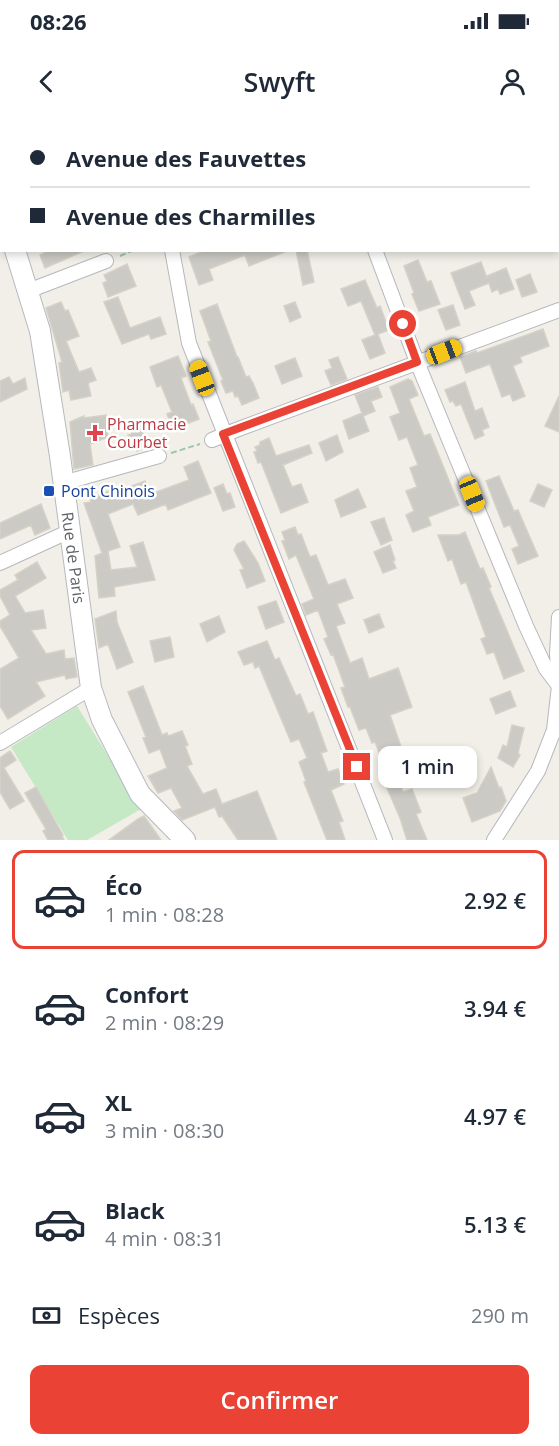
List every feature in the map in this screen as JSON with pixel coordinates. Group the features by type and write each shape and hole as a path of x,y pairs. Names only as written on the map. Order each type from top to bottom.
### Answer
{"street":[{"name":"Rue de Paris","path":"16,252 40,331 91,688 102,720 140,794 185,840"},
{"path":"172,252 189,343 218,437 385,840"},
{"path":"376,252 417,362 526,627 546,669 559,686"},
{"path":"28,291 106,261"},
{"path":"218,437 559,310"},
{"path":"63,483 159,456"},
{"path":"0,563 70,531"},
{"path":"494,840 538,771 554,730 559,686 557,654 559,617"},
{"path":"0,743 91,688"}],"path":[{"path":"106,261 129,252"},
{"path":"159,456 218,437"}],"green space":[{"path":"77,706 141,809 87,840 68,840 11,747"}],"building":[{"path":"46,252 81,252 45,268 40,255"},
{"path":"201,252 284,252 249,266 245,255 209,269 213,280 199,285 189,257"},
{"path":"296,252 307,252 314,282 303,285"},
{"path":"418,260 427,282 431,281 440,304 419,311 404,266"},
{"path":"481,262 487,278 506,268 514,289 500,294 498,289 492,292 489,283 469,291 475,305 465,309 451,273"},
{"path":"127,264 136,286 108,297 103,283 107,281 104,275"},
{"path":"530,274 537,292 522,297 516,280"},
{"path":"365,280 377,308 380,306 389,330 378,334 385,353 370,359 362,340 375,335 361,301 348,306 341,289"},
{"path":"118,297 130,328 160,317 166,334 151,339 149,334 122,344 104,302"},
{"path":"61,302 65,311 68,310 79,336 66,341 79,372 91,368 96,380 88,383 91,396 71,400 69,390 63,392 59,363 62,362 46,308"},
{"path":"295,302 301,317 290,322 284,306"},
{"path":"217,304 237,357 246,377 249,376 253,383 259,398 242,405 233,391 226,393 200,311"},
{"path":"453,305 460,325 446,330 438,310"},
{"path":"543,329 549,346 520,357 522,362 513,366 525,396 513,401 510,394 502,397 490,364 466,373 460,357"},
{"path":"178,356 186,376 181,378 199,419 173,429 167,414 172,412 161,385 157,387 150,367"},
{"path":"338,357 347,379 331,385 325,371 332,368 329,360"},
{"path":"295,358 302,376 282,384 275,366"},
{"path":"9,377 13,384 25,378 27,389 0,402 0,381"},
{"path":"408,379 412,381 418,395 409,399 424,436 430,434 459,505 428,517 431,525 413,532 406,515 414,511 406,491 417,487 410,468 418,465 407,437 399,440 390,417 400,413 390,387"},
{"path":"465,382 475,411 482,408 489,427 482,430 484,435 475,439 461,404 456,406 453,401 450,402 445,390"},
{"path":"378,387 382,397 371,401 375,411 363,416 369,431 349,439 343,421 362,413 355,395"},
{"path":"559,396 559,432 545,426"},
{"name":"Pharmacie Courbet","path":"106,415 108,437 90,444 93,465 74,469 70,422 84,416 84,418"},
{"path":"140,424 149,447 137,451 128,435 132,434 130,428"},
{"path":"337,435 343,452 326,461 319,443"},
{"path":"269,438 276,456 309,445 312,453 283,465 292,487 301,484 308,502 281,513 261,462 258,463 254,452 257,451 255,447 260,445 260,442"},
{"path":"198,461 211,493 168,510 166,504 138,515 133,504 108,514 120,547 108,551 111,570 137,567 130,546 143,542 155,580 114,587 115,596 99,598 95,556 102,553 84,503 91,502 90,499 109,491 111,494 145,481 151,494 189,480 184,467"},
{"path":"499,476 514,511 518,510 538,556 518,564 512,549 519,546 510,525 504,527 486,481"},
{"path":"223,484 227,494 230,493 235,507 223,511 214,488"},
{"path":"538,484 552,490 544,507 530,501"},
{"path":"358,489 366,507 341,517 335,500"},
{"path":"41,504 50,528 35,535 31,525 0,539 0,523"},
{"path":"384,518 392,540 381,545 371,522"},
{"path":"295,527 298,535 301,534 310,557 316,555 328,585 345,579 353,598 337,604 345,623 336,626 350,663 362,658 369,679 398,668 412,707 390,715 406,761 386,770 375,742 372,743 366,728 359,730 350,707 348,707 341,688 345,687 333,654 331,655 324,639 328,637 318,610 306,615 302,604 314,599 296,555 289,559 282,541 285,540 282,532"},
{"path":"465,532 480,569 483,568 491,587 489,588 524,671 504,679 494,652 487,654 481,639 486,637 466,582 461,584 452,559 448,561 438,535 459,535"},
{"path":"244,541 258,563 265,581 247,588 240,570 244,569 234,550 237,544"},
{"path":"390,545 396,568 383,573 374,552"},
{"path":"37,562 46,578 15,596 25,613 43,610 46,628 31,630 46,654 64,650 65,659 74,658 77,677 66,679 65,675 36,682 45,696 8,719 0,706 0,669 19,658 0,626 0,621 10,615 0,596 0,590 18,580 15,575"},
{"path":"276,601 284,622 266,629 258,607"},
{"path":"116,611 117,622 133,662 117,669 108,644 99,648 95,619"},
{"path":"379,614 384,627 369,633 364,620"},
{"path":"219,616 225,632 207,642 200,624"},
{"path":"170,637 174,657 155,662 150,641"},
{"path":"267,641 275,660 279,658 296,696 300,694 308,714 313,712 327,751 321,753 328,772 338,769 344,784 331,790 343,821 339,822 345,840 327,840 304,782 306,781 299,762 307,758 299,739 291,742 259,666 255,668 253,662 244,665 238,652"},
{"path":"143,686 162,735 167,733 168,736 182,731 192,764 187,766 203,794 216,789 222,804 257,791 277,840 238,840 222,816 219,817 215,807 182,820 174,811 182,808 171,788 158,793 148,776 167,768 160,749 149,753 143,738 146,737 128,692"},
{"path":"510,691 516,706 496,714 490,699"},
{"path":"512,725 524,728 518,753 520,755 513,767 498,758 503,745 507,747"},
{"path":"10,751 16,760 4,768 24,801 10,809 0,792 0,758"},
{"path":"491,767 506,801 500,811 472,822 463,798 477,793"},
{"path":"397,776 403,792 412,789 421,812 416,814 427,840 407,840 384,781"},
{"path":"36,787 64,840 48,840 43,831 46,829 25,793"},
{"path":"144,816 161,840 109,840 138,819"}],"place":[{"name":"Pharmacie Courbet","path":"95,433"},
{"name":"Pont Chinois","path":"49,491"}],"route":[{"path":"357,767 223,434 417,362 403,324"}]}
